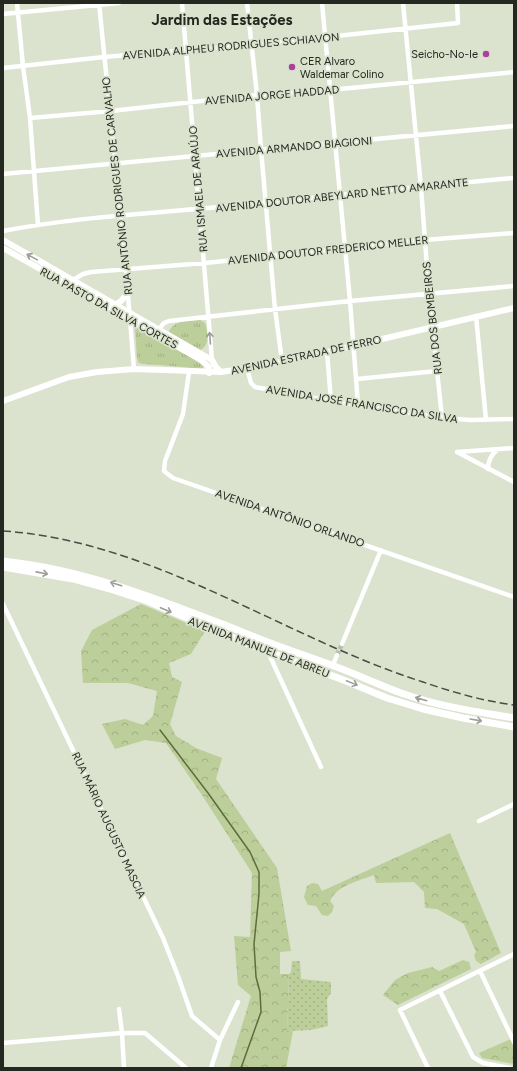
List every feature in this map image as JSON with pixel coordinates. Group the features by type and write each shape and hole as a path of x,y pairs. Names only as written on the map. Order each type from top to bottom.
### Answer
{"main road":[{"name":"AVENIDA MANUEL DE ABREU","path":"3,561 64,570 120,586 163,601 264,641 333,665 408,695 467,710 514,718"},
{"name":"AVENIDA MANUEL DE ABREU","path":"3,567 73,579 147,602 268,652 387,698 416,707 463,718 514,726"}],"street":[{"path":"17,3 30,118 38,225"},
{"path":"3,14 118,3"},
{"name":"RUA ISMAEL DE ARAÚJO","path":"182,3 212,360"},
{"path":"247,3 257,95 275,309 282,361"},
{"path":"322,3 357,379 358,406"},
{"name":"RUA DOS BOMBEIROS","path":"403,3 421,187 432,327 442,418"},
{"name":"AVENIDA ALPHEU RODRIGUES SCHIAVON","path":"3,68 104,57 252,45 458,23 457,3"},
{"name":"RUA ANTÔNIO RODRIGUES DE CARVALHO","path":"99,4 111,111 134,369"},
{"name":"AVENIDA JORGE HADDAD","path":"30,118 190,103 257,95 330,90 514,72"},
{"name":"AVENIDA ARMANDO BIAGIONI","path":"3,174 514,126"},
{"name":"AVENIDA DOUTOR ABEYLARD NETTO AMARANTE","path":"3,232 38,225 121,216 514,178"},
{"name":"AVENIDA DOUTOR FREDERICO MELLER","path":"73,280 86,273 205,263 424,240 514,233"},
{"name":"RUA PASTO DA SILVA CORTES","path":"3,240 212,360"},
{"name":"RUA PASTO DA SILVA CORTES","path":"3,248 201,360 209,367 209,373"},
{"path":"159,329 164,323 169,321 350,301 514,286"},
{"path":"114,305 124,299 128,293"},
{"name":"AVENIDA ESTRADA DE FERRO","path":"3,401 69,377 97,372 134,369 209,373 247,368 327,352 514,308"},
{"path":"476,316 486,420"},
{"path":"327,352 331,401"},
{"path":"212,360 221,372"},
{"name":"AVENIDA JOSÉ FRANCISCO DA SILVA","path":"247,368 251,383 255,387 358,406 442,418 471,420 514,419"},
{"path":"357,379 437,370"},
{"name":"AVENIDA ANTÔNIO ORLANDO","path":"189,372 183,414 165,462 164,471 173,478 514,597"},
{"path":"514,448 457,452 514,482"},
{"path":"488,469 489,460 497,450"},
{"path":"342,644 381,550"},
{"name":"RUA MÁRIO AUGUSTO MASCIA","path":"3,604 162,938 178,976 192,1016 220,1040"},
{"path":"268,652 321,767"},
{"path":"333,665 337,655"},
{"path":"479,821 514,804"},
{"path":"428,1068 400,1010 514,954"},
{"path":"480,971 514,1042"},
{"path":"440,991 473,1057 483,1063 510,1068"},
{"path":"211,1068 220,1040 238,1002"},
{"path":"119,1008 124,1068"},
{"path":"3,1043 122,1033 145,1033 186,1068"}],"green space":[{"path":"200,320 205,323 207,330 207,342 200,350 171,334 169,331 178,323"},
{"path":"135,328 138,328 204,366 202,369 139,363 137,358"},
{"path":"141,604 205,631 191,654 169,663 172,677 182,682 170,724 176,736 196,748 222,758 216,779 277,868 291,951 280,952 280,974 289,974 287,1031 293,1031 286,1068 229,1068 251,996 238,985 234,936 250,937 252,873 202,795 166,743 145,740 115,749 102,724 125,719 143,725 153,716 157,691 128,683 83,683 81,651 92,630"},
{"path":"450,833 501,953 481,964 476,961 474,955 476,952 464,924 437,909 425,908 424,892 414,882 376,883 374,875 355,882 343,887 333,896 330,901 334,906 332,912 328,916 322,915 316,906 308,905 304,897 307,886 312,883 318,884 322,891"},
{"path":"463,960 469,962 471,969 398,1005 383,995 395,980 408,973 432,967 439,971"},
{"path":"292,961 300,961 301,979 331,982 331,993 327,999 328,1026 311,1030 287,1031 289,974 291,972"},
{"path":"511,1039 514,1050 514,1064 482,1058 479,1053"}],"waterway":[{"path":"160,730 208,793 250,852 259,872 259,894 254,944 256,977 260,992 261,1012 241,1068"}],"tunnel":[{"path":"337,655 342,644"}],"railway":[{"path":"3,531 59,539 112,552 165,571 217,593 319,641 371,663 456,693 479,699 514,705"}],"place":[{"name":"Seicho-No-Ie","path":"486,54"},
{"name":"CER Alvaro Waldemar Colino","path":"292,67"}],"district":[{"name":"Jardim das Estações","path":"222,20"}]}
